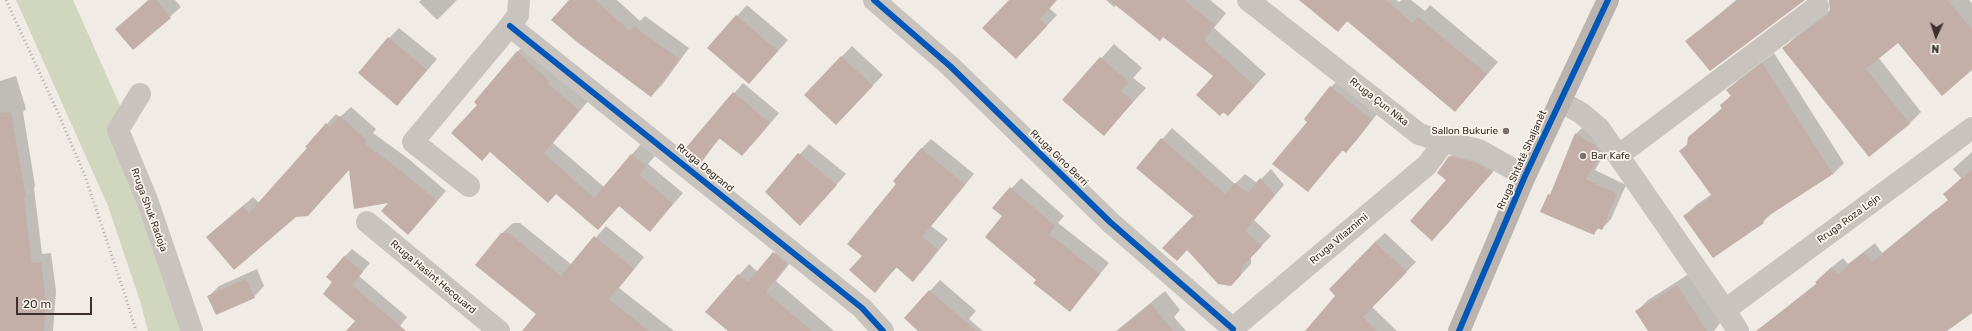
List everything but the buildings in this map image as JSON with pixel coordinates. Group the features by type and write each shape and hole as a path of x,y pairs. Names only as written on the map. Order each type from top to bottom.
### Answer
{"main road":[{"name":"Rruga Shtatë Shaljanët","path":"1459,331 1525,176 1608,0"}],"street":[{"path":"469,186 413,142 510,26 518,15 519,0"},
{"name":"Rruga Gino Berri","path":"874,0 950,66 1110,222 1231,330"},
{"name":"Rruga Çun Nika","path":"1248,0 1419,134 1444,142 1479,150 1525,176"},
{"path":"1619,155 1818,6"},
{"name":"Rruga Degrand","path":"510,26 856,303 883,331"},
{"name":"Rruga Shuk Radoja","path":"140,94 118,130 147,200 192,331"},
{"path":"1560,101 1581,113 1599,128 1619,155 1738,331"},
{"name":"Rruga Roza Lejn","path":"1725,310 1972,128"},
{"name":"Rruga Vllaznimi","path":"1231,330 1427,165 1444,142"},
{"name":"Rruga Hasint Hecquard","path":"367,222 499,331"}],"green space":[{"path":"16,0 73,0 122,110 128,178 181,331 148,331 140,301 108,206"}],"railway":[{"path":"6,0 59,115 85,176 136,331"}],"cycle path":[{"path":"874,0 950,66 1110,222 1233,329"},
{"path":"1459,331 1525,176 1608,0"},
{"path":"510,26 862,308 883,331"}],"place":[{"name":"Sallon Bukurie","path":"1506,131"},
{"name":"Bar Kafe","path":"1583,156"}]}
